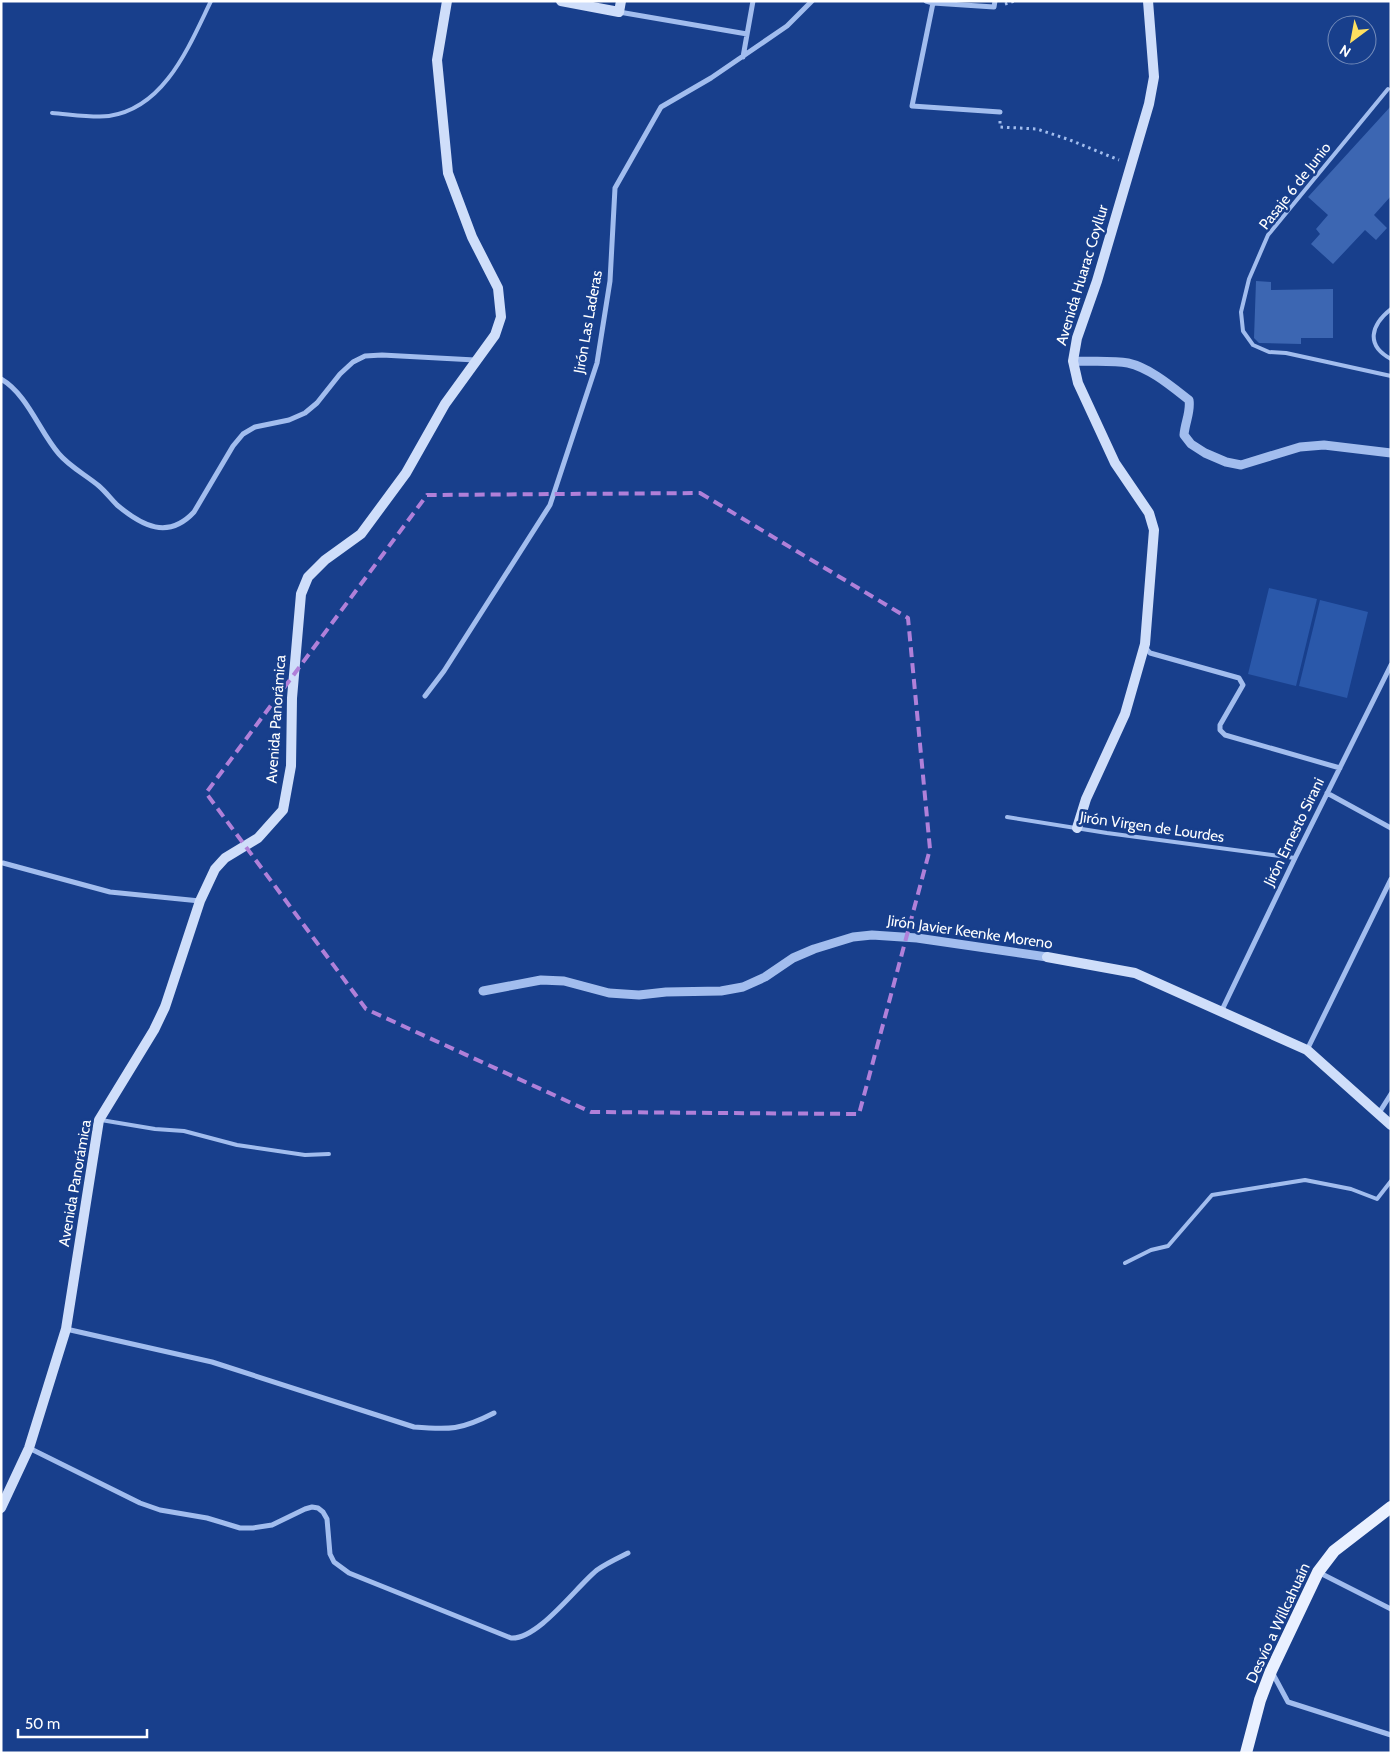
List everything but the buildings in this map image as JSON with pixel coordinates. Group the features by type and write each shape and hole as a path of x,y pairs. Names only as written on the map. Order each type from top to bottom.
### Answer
{"main road":[{"name":"Avenida Panorámica","path":"1,1508 29,1448 66,1329 99,1120 166,1007 200,901 215,869 225,858 258,838 283,810 291,766 292,698 301,594 308,577 325,560 361,534 406,473 445,404 496,336 501,317 498,288 472,237 448,173 437,60 447,1"},
{"path":"561,1 620,6"},
{"name":"Avenida Huarac Coyllur","path":"1077,828 1086,799 1125,714 1145,644 1154,530 1149,513 1115,463 1078,383 1073,361 1077,338 1097,281 1149,104 1154,77 1148,1"},
{"name":"Jirón Javier Keenke Moreno","path":"1047,957 1130,971 1307,1050 1391,1125"},
{"name":"Desvío a Willcahuaín","path":"1246,1753 1260,1700 1271,1671 1318,1572 1334,1551 1391,1507"}],"street":[{"path":"743,56 752,1"},
{"name":"Jirón Las Laderas","path":"425,696 444,671 550,505 597,363 610,281 615,188 660,108 711,78 787,26 812,1"},
{"path":"926,1 933,3 995,4"},
{"path":"933,3 912,106 1000,112"},
{"path":"620,6 747,34"},
{"path":"1,379 10,385 23,400 60,455 139,522 156,528 171,527 185,521 194,512 233,446 243,434 255,427 289,420 305,413 318,403 340,374 353,362 365,356 382,355 478,361"},
{"path":"1073,361 1127,363 1142,368 1157,377 1189,400 1190,409 1185,422 1184,435 1191,444 1226,462 1241,465 1300,447 1324,445 1391,453"},
{"path":"1145,644 1145,649 1150,653 1240,678 1244,685 1220,725 1220,730 1225,735 1340,768"},
{"name":"Jirón Ernesto Sirani","path":"1222,1012 1326,794 1391,665"},
{"path":"1326,794 1391,828"},
{"path":"3,863 110,892 200,901"},
{"path":"1307,1050 1391,879"},
{"name":"Jirón Javier Keenke Moreno","path":"483,991 541,980 564,981 609,993 639,995 666,992 720,991 743,987 765,977 793,958 814,949 853,937 872,935 917,938 1047,957"},
{"path":"1379,1113 1391,1094"},
{"path":"66,1329 212,1362 414,1427 456,1428 473,1424 494,1413"},
{"path":"29,1448 140,1503 160,1510 207,1518 240,1528 253,1528 272,1524 287,1519 305,1509 318,1508 323,1512 327,1520 330,1554 334,1562 340,1567 349,1573 511,1638 518,1639 531,1633 571,1598 597,1570 628,1553"},
{"path":"1318,1572 1391,1609"},
{"path":"1271,1671 1288,1702 1391,1735"}],"lane":[{"path":"52,113 108,116 134,109 158,90 182,60 211,1"},
{"name":"Pasaje 6 de Junio","path":"1388,89 1268,235 1249,279 1241,312 1243,331 1253,345 1268,352 1286,353 1391,376"},
{"path":"1391,309 1382,316 1373,332 1373,340 1383,355 1391,359"},
{"name":"Jirón Virgen de Lourdes","path":"1007,817 1295,858"},
{"path":"99,1120 155,1129 184,1130 237,1144 305,1155 329,1154"},
{"path":"1125,1263 1151,1250 1168,1246 1212,1195 1305,1180 1351,1189 1377,1199 1391,1181"}],"path":[{"path":"1000,112 1000,127 1037,129 1070,140 1131,165"}],"highlighted area":[{"path":"700,493 908,618 930,849 859,1114 591,1112 366,1009 206,793 427,495"}],"shaded area":[{"path":"1269,588 1317,599 1296,686 1248,674"},
{"path":"1320,600 1368,612 1347,698 1299,686"}]}
